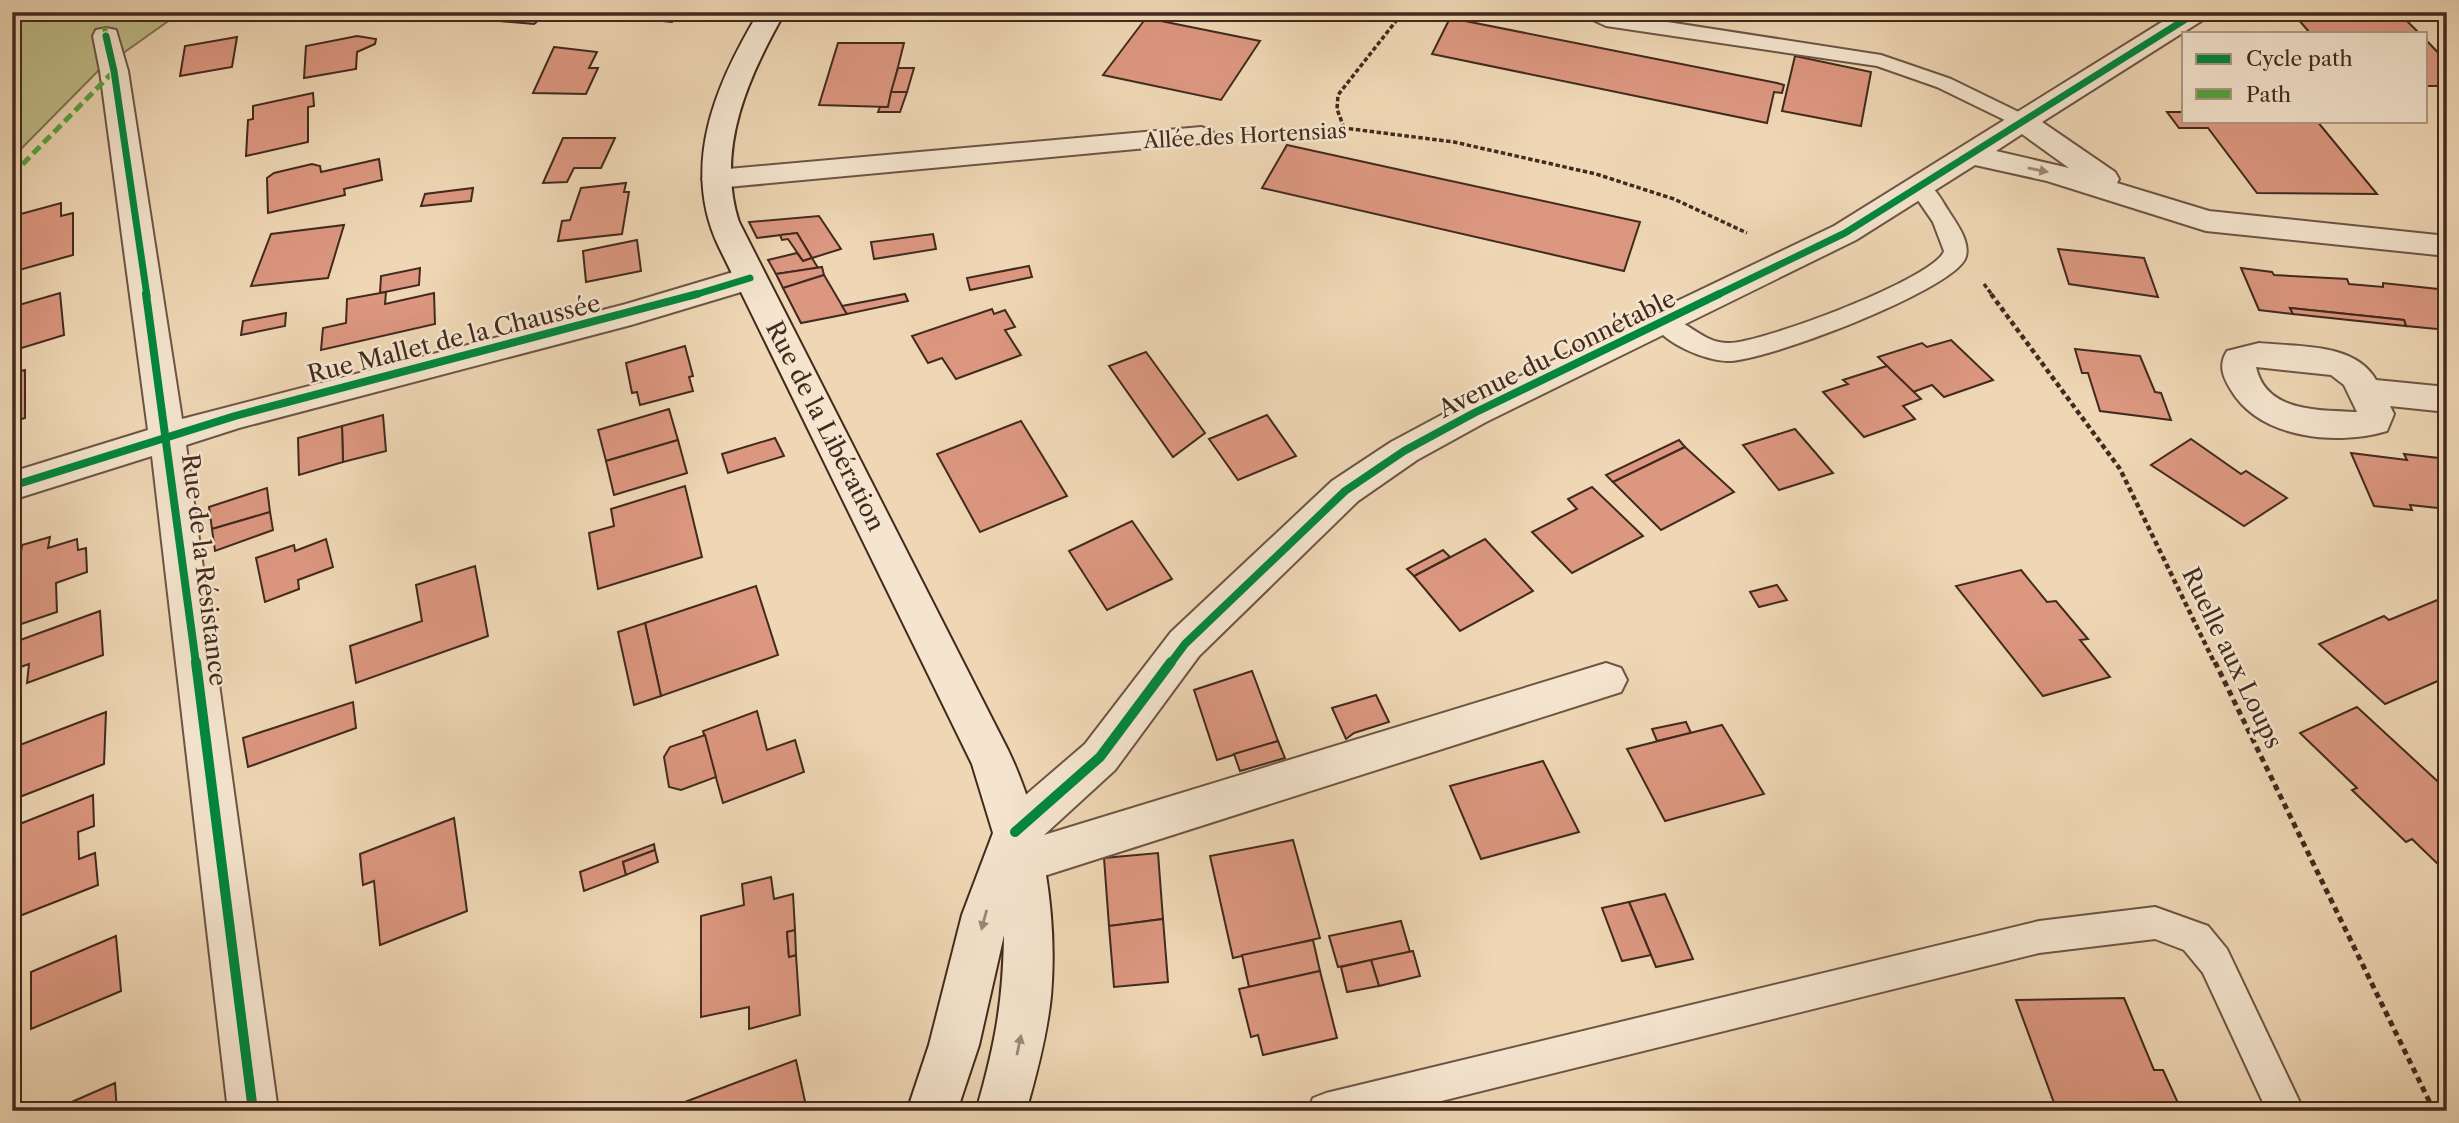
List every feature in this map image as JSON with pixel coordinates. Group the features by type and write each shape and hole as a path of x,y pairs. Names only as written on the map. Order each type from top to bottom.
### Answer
{"street":[{"name":"Rue de la Libération","path":"772,12 732,84 720,138 717,179 722,215 750,278 993,763 1017,848 1027,921 1027,994 1018,1048 1001,1111"},
{"name":"Avenue du Connétable","path":"1017,848 1100,757 1185,644 1345,491 1404,451 1474,413 1665,323 1845,233 2197,12"},
{"name":"Rue de la Résistance","path":"106,36 114,71 167,435 253,1111"},
{"path":"2024,122 2131,197"},
{"name":"Allée des Hortensias","path":"717,179 1201,136"},
{"path":"1971,155 2054,173 2206,221 2447,246"},
{"name":"Rue Mallet de la Chaussée","path":"12,485 167,435 631,314 750,278"},
{"path":"2364,391 2447,400"},
{"path":"932,1111 954,1045 985,915 1017,848 1606,680"}],"lane":[{"path":"1585,12 1606,20 1881,61 1944,83 2024,122"},
{"path":"1665,323 1704,348 1724,352 1758,349 1849,313 1940,271 1954,258 1956,247 1949,230 1920,187"},
{"path":"1326,1111 2039,937 2155,923 2196,938 2215,961 2287,1111"}],"path":[{"path":"1343,128 1338,95 1395,21 1409,12"}],"shaded area":[{"path":"12,12 181,12 98,71 12,158"}],"building":[{"path":"343,12 386,12 378,19 340,15"},
{"path":"495,12 549,12 534,24 488,20"},
{"path":"636,12 679,12 672,22 631,18"},
{"path":"1146,18 1260,41 1221,100 1103,75"},
{"path":"1450,18 1784,85 1782,93 1774,92 1767,123 1432,54"},
{"path":"2297,18 2404,18 2418,32 2309,32"},
{"path":"357,36 376,39 375,44 357,52 356,69 304,78 306,46"},
{"path":"237,37 232,67 180,76 185,46"},
{"path":"2428,42 2447,62 2447,86 2428,86"},
{"path":"838,43 904,43 888,107 819,105"},
{"path":"554,47 597,52 589,68 598,68 586,94 533,93"},
{"path":"1795,56 1871,72 1861,126 1782,111"},
{"path":"898,68 914,68 907,92 891,92"},
{"path":"891,92 907,92 900,112 878,112 880,107 888,107"},
{"path":"313,93 314,106 308,107 308,142 246,156 248,120 253,119 253,106"},
{"path":"2167,112 2182,112 2182,122 2318,122 2377,194 2257,193 2208,128 2179,128"},
{"path":"563,138 615,138 601,168 574,168 567,182 543,183"},
{"path":"1287,145 1640,222 1624,271 1262,188"},
{"path":"379,159 382,180 344,189 345,195 268,213 267,178 274,173 312,164 320,166 321,172"},
{"path":"626,183 624,192 629,192 622,234 558,241 562,221 570,220 581,188"},
{"path":"473,188 471,201 421,206 425,194"},
{"path":"61,203 61,216 73,213 73,255 12,272 12,229 16,228 17,215"},
{"path":"819,216 841,249 812,258 797,233 757,238 749,222"},
{"path":"344,225 328,278 251,286 271,234"},
{"path":"797,233 812,258 803,261 788,239 782,240 780,235"},
{"path":"933,234 936,249 874,259 871,242"},
{"path":"637,240 641,271 586,282 583,251"},
{"path":"2058,249 2144,258 2158,297 2069,284"},
{"path":"797,253 803,261 812,258 818,268 776,274 768,260"},
{"path":"1029,266 1032,277 970,290 967,278"},
{"path":"822,267 824,275 783,288 776,274"},
{"path":"420,268 419,285 380,293 381,276"},
{"path":"2241,268 2272,272 2274,275 2347,279 2349,284 2383,287 2383,283 2447,290 2447,330 2406,326 2404,320 2290,308 2293,314 2259,310"},
{"path":"824,275 847,314 801,323 783,288"},
{"path":"386,292 385,304 434,293 435,324 321,350 323,328 346,323 347,299"},
{"path":"60,293 64,335 12,351 12,307"},
{"path":"905,294 908,301 847,314 842,306"},
{"path":"2290,308 2404,320 2406,326 2293,314"},
{"path":"992,309 994,314 1005,310 1015,327 1005,330 1021,355 956,379 942,358 928,363 912,336"},
{"path":"286,313 285,326 241,335 243,321"},
{"path":"1951,340 1993,380 1944,397 1932,385 1913,392 1878,357 1922,343 1927,347"},
{"path":"685,346 693,376 689,377 693,391 640,405 637,392 632,393 626,363"},
{"path":"2075,349 2140,356 2155,392 2161,393 2171,420 2100,411 2088,373 2082,373"},
{"path":"1146,352 1205,433 1173,457 1109,366"},
{"path":"1887,366 1921,399 1903,406 1915,419 1864,437 1823,392 1848,384 1843,380"},
{"path":"25,370 25,418 12,422 12,373"},
{"path":"669,409 678,440 606,461 598,430"},
{"path":"383,415 386,451 343,462 342,426"},
{"path":"1267,415 1296,456 1238,480 1209,439"},
{"path":"1021,421 1067,496 980,532 937,454"},
{"path":"342,426 343,462 299,475 298,438"},
{"path":"1795,429 1833,473 1779,490 1743,445"},
{"path":"775,438 784,456 728,473 722,454"},
{"path":"2191,439 2241,474 2246,471 2287,498 2244,526 2151,465"},
{"path":"678,440 687,473 614,495 606,461"},
{"path":"1679,440 1685,447 1613,482 1606,475"},
{"path":"1685,447 1734,492 1661,530 1613,482"},
{"path":"2351,453 2407,460 2404,454 2447,459 2447,509 2410,505 2412,510 2374,506"},
{"path":"685,486 702,557 598,589 589,533 614,526 611,509"},
{"path":"1592,487 1643,536 1572,573 1532,532 1577,509 1568,499"},
{"path":"267,488 270,512 212,529 209,507"},
{"path":"270,512 273,530 215,551 212,529"},
{"path":"1132,521 1172,579 1107,610 1069,551"},
{"path":"50,537 48,548 77,539 78,550 86,548 87,572 56,583 57,612 12,627 12,561 20,558 22,545"},
{"path":"326,539 333,567 298,580 299,589 265,602 256,558 294,545 295,551"},
{"path":"1485,539 1533,591 1460,631 1414,576"},
{"path":"1443,550 1450,557 1414,576 1407,569"},
{"path":"475,566 488,636 356,683 350,646 422,621 416,585"},
{"path":"2021,570 2047,602 2056,601 2088,639 2080,640 2110,677 2043,696 1956,586"},
{"path":"1777,585 1787,600 1759,607 1750,592"},
{"path":"756,586 778,655 661,696 645,623"},
{"path":"2447,596 2447,677 2385,704 2319,644 2384,616 2389,620"},
{"path":"100,611 103,655 27,683 29,664 12,670 12,643"},
{"path":"645,623 661,696 634,705 618,632"},
{"path":"1252,671 1278,741 1217,760 1194,690"},
{"path":"1376,695 1389,722 1354,733 1346,739 1332,708"},
{"path":"353,702 356,728 248,767 243,738"},
{"path":"2357,707 2447,790 2447,873 2412,839 2406,842 2352,790 2357,788 2300,733"},
{"path":"757,711 767,750 795,740 804,772 723,803 703,731"},
{"path":"106,712 104,764 12,800 12,748"},
{"path":"1686,722 1691,733 1657,741 1652,729"},
{"path":"1722,725 1764,794 1665,821 1627,749"},
{"path":"705,735 716,777 681,790 669,787 664,757 670,747"},
{"path":"1278,741 1285,758 1240,771 1234,754"},
{"path":"1543,761 1579,832 1481,859 1450,786"},
{"path":"93,795 94,826 78,832 79,859 95,853 98,885 12,919 12,827"},
{"path":"454,818 467,911 380,945 374,881 363,885 360,854"},
{"path":"1293,840 1320,938 1233,958 1210,856"},
{"path":"654,844 655,850 623,862 626,875 584,891 580,872"},
{"path":"655,850 658,862 626,875 623,862"},
{"path":"1158,853 1163,919 1109,926 1104,858"},
{"path":"771,877 774,899 793,894 795,930 787,932 789,957 796,955 800,1015 749,1029 749,1007 701,1017 701,916 744,905 742,884"},
{"path":"1665,894 1693,959 1656,967 1629,902"},
{"path":"1629,902 1651,955 1622,961 1602,908"},
{"path":"1163,919 1168,982 1114,987 1109,926"},
{"path":"1401,921 1410,952 1338,967 1329,936"},
{"path":"795,930 796,955 789,957 787,932"},
{"path":"116,936 121,991 31,1029 31,972"},
{"path":"1313,940 1320,971 1249,987 1242,955"},
{"path":"1413,951 1420,976 1379,986 1371,960"},
{"path":"1371,960 1379,986 1347,992 1341,967"},
{"path":"1320,971 1337,1038 1263,1055 1258,1035 1251,1037 1239,989"},
{"path":"2124,998 2154,1070 2163,1070 2178,1103 2169,1105 2171,1111 2057,1111 2016,1000"},
{"path":"796,1060 806,1106 794,1111 661,1111"},
{"path":"115,1083 117,1111 51,1111"}],"marked path":[{"path":"102,12 106,36"},
{"path":"12,175 114,71"}],"cycle path":[{"path":"1015,832 1100,757 1185,644 1345,491 1404,451 1474,413 1845,233 2197,12"},
{"path":"106,36 114,71 167,435 253,1111"},
{"path":"12,486 235,416 631,314 750,278"}]}
